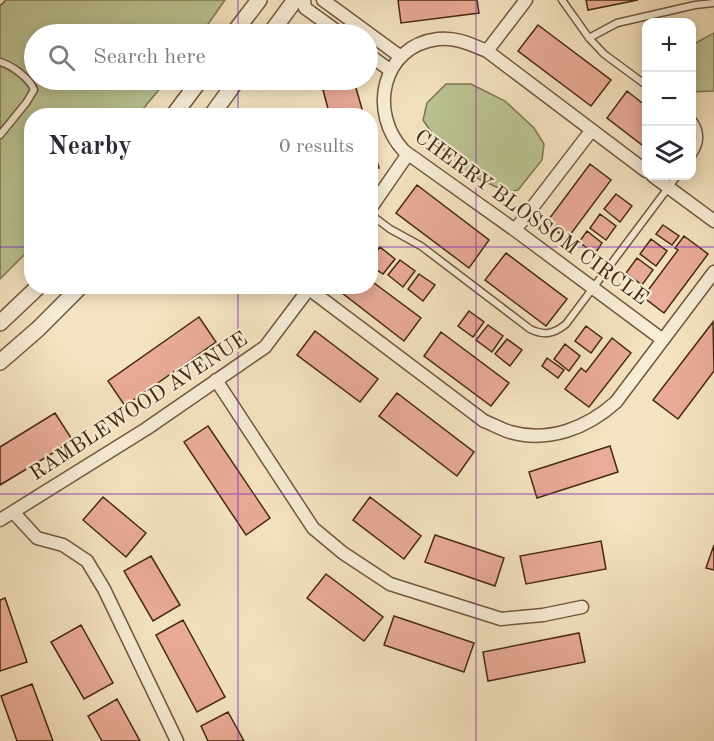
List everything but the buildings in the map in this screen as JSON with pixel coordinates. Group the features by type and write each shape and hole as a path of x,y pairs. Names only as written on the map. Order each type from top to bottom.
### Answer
{"street":[{"path":"241,24 259,0"},
{"path":"277,24 295,0"},
{"path":"304,0 305,8 327,24"},
{"path":"323,0 356,24"},
{"path":"487,51 526,0"},
{"name":"CHERRY BLOSSOM CIRCLE","path":"642,168 487,51 463,41 437,39 418,46 401,57 391,71 383,91 383,111 390,134 408,154 663,340"},
{"path":"378,40 401,57"},
{"path":"378,61 391,71"},
{"path":"179,108 192,90"},
{"path":"218,108 230,90"},
{"path":"515,230 591,131"},
{"path":"378,200 408,154"},
{"path":"658,180 714,221"},
{"path":"318,294 484,421 522,434 553,434 566,431 599,416 616,402 714,272"},
{"path":"0,323 31,294"},
{"path":"0,362 73,294"},
{"name":"RAMBLEWOOD AVENUE","path":"0,520 146,429 265,347 305,294"},
{"path":"216,380 313,528 343,553 390,584 501,619 543,615 582,607"},
{"path":"13,513 38,538 63,545 87,561 104,589 177,741"}],"lane":[{"path":"562,0 589,38 604,54 642,82"},
{"path":"589,38 617,23 695,5 714,3"},
{"path":"0,62 9,65 24,77"},
{"path":"0,135 26,104 34,90"},
{"path":"696,126 699,141 696,147"},
{"path":"378,219 390,229 421,246 530,329 549,334 566,324 674,180"}],"green space":[{"path":"0,0 225,0 208,24 24,24 24,90 159,90 144,108 24,108 24,255 0,279"},
{"path":"714,33 714,91 696,92 696,43"},
{"path":"446,84 471,84 505,101 534,128 544,144 542,160 518,190 507,192 468,174 443,149 423,120 427,103"}]}
